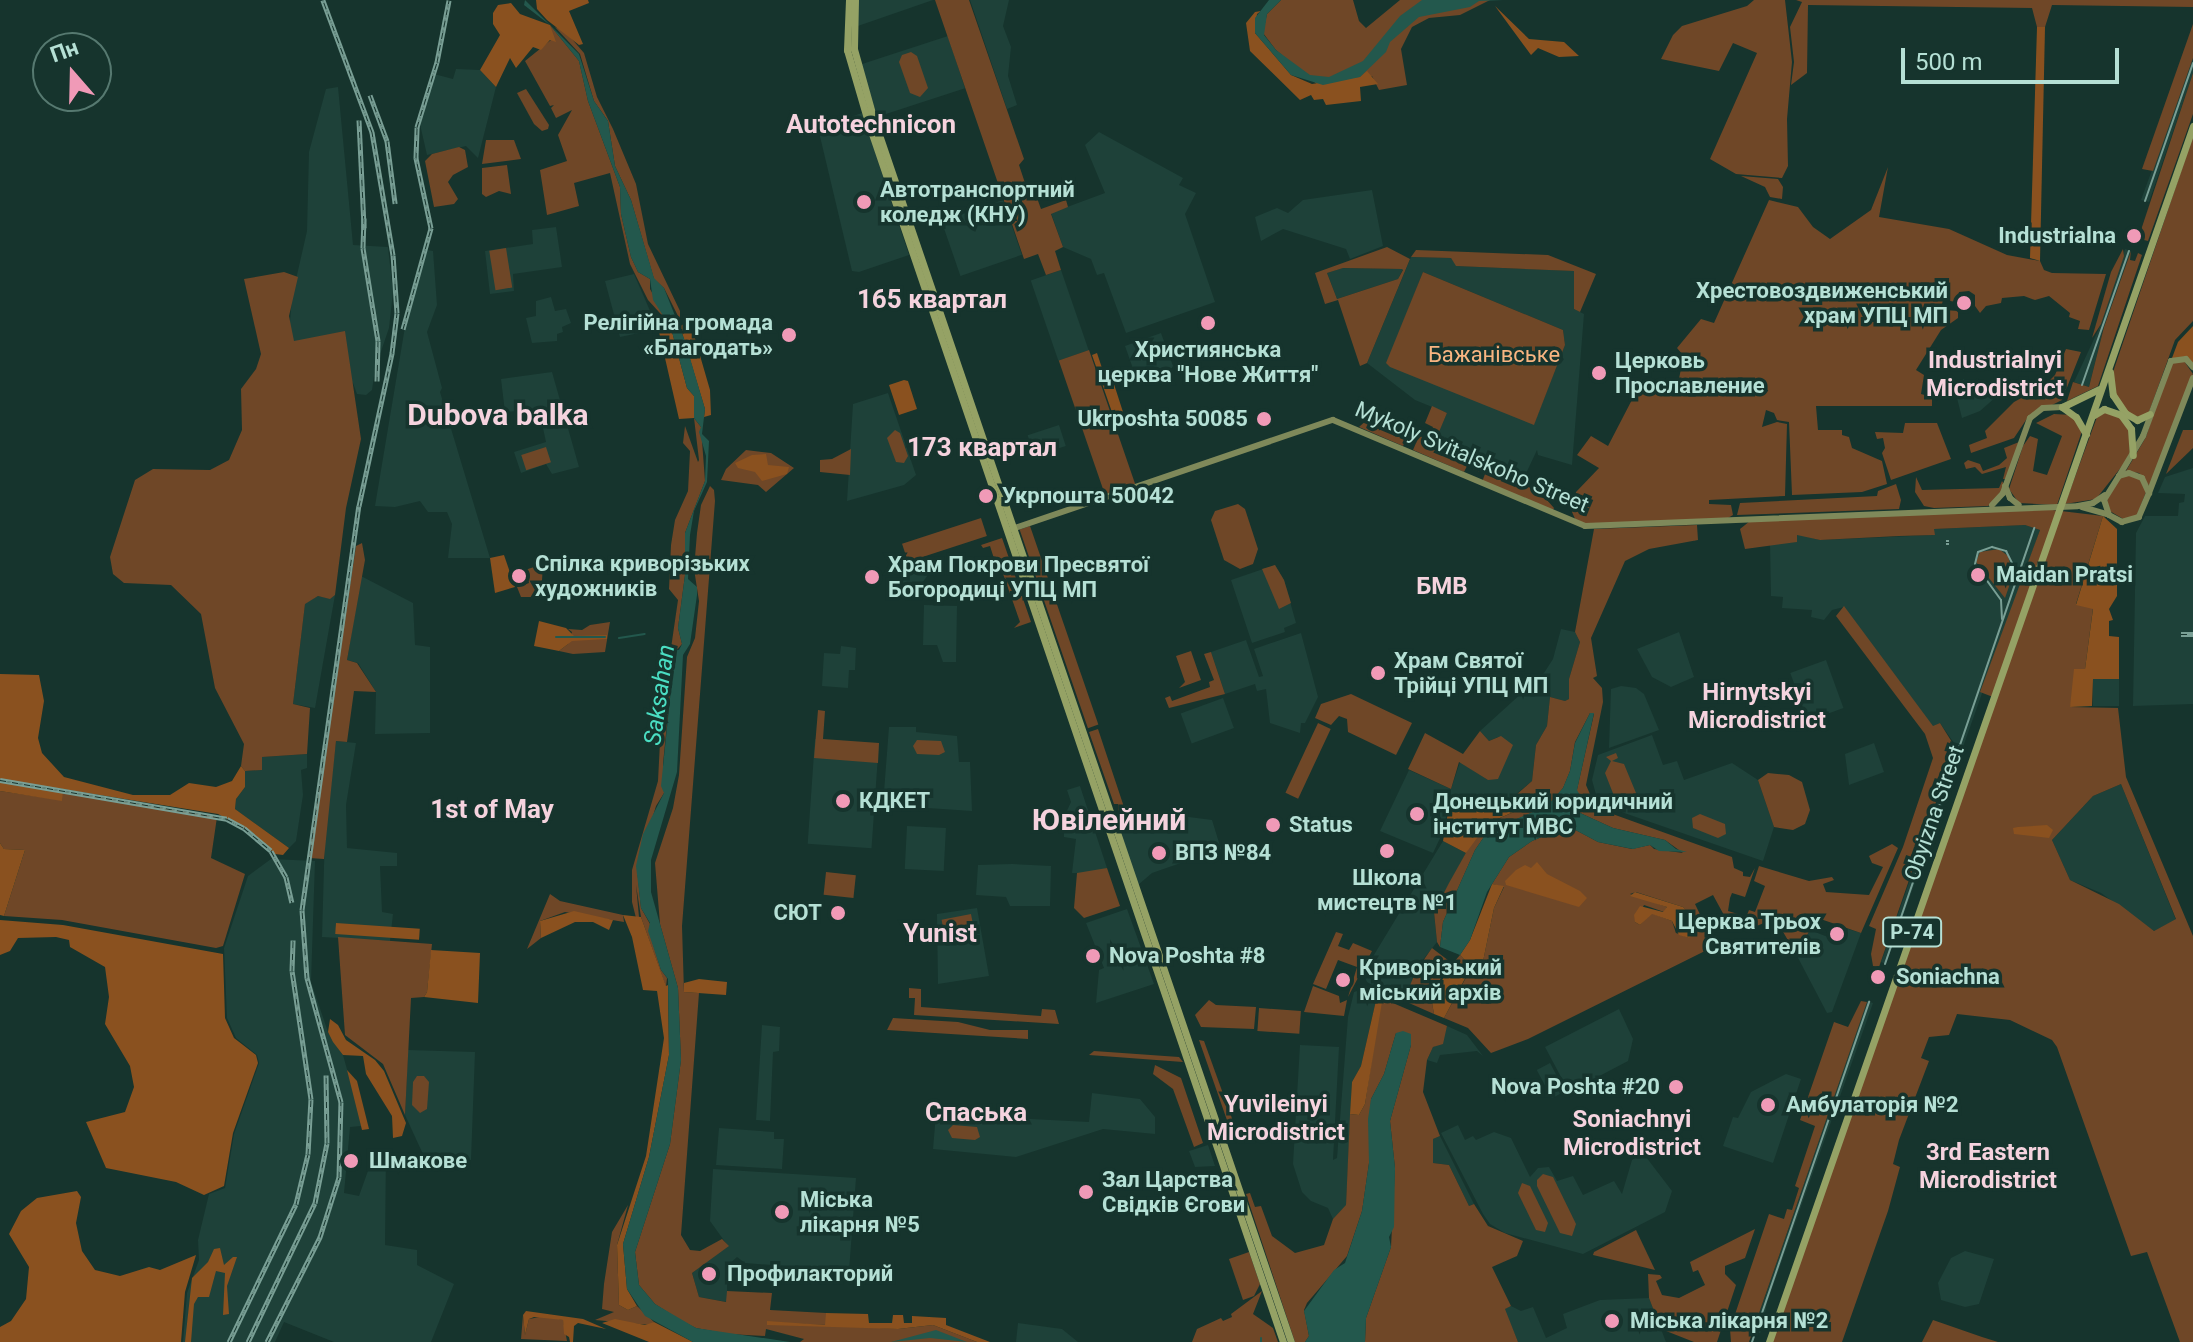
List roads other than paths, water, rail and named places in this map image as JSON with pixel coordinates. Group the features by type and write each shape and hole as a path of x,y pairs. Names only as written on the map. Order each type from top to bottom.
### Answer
{"main road":[{"path":"849,0 846,29 848,55 1240,1203 1291,1342"},
{"path":"855,0 855,54 875,132"},
{"name":"Р-74","path":"2086,434 2193,126"},
{"path":"2112,358 2111,385 2117,401 2133,419 2150,414"},
{"path":"2078,506 2093,503 2105,495 2133,455 2171,361 2186,359 2193,367"},
{"path":"1989,507 1997,502 2005,486 2030,418 2043,408 2062,407 2093,394 2106,376"},
{"path":"2078,506 2122,522 2134,520 2149,493 2193,378"},
{"path":"2062,407 2076,417 2086,434"},
{"path":"2092,417 2104,409 2121,415 2133,436 2133,455"},
{"name":"Mykoly Svitalskoho Street","path":"1010,529 1333,420 1585,526 1989,507 2078,506"},
{"name":"Obyizna Street","path":"1769,1342 2086,434"},
{"path":"2119,476 2138,475 2149,493"},
{"path":"2005,486 2010,498 2023,506"},
{"path":"2105,495 2104,506 2109,515"},
{"path":"1240,1203 1283,1342"}],"waterway":[{"path":"619,638 645,634"},
{"path":"556,637 605,637"}],"tram line":[{"path":"2145,201 2193,63"},
{"path":"2082,385 2129,251"},
{"path":"1885,964 2034,528"},
{"path":"2002,619 2001,600 1975,564 1978,552 1992,547 2006,551 2012,563 2013,582"},
{"path":"1752,1342 1869,1002"}],"railway":[{"path":"267,1342 320,1237 339,1177 341,1102 307,978 302,910 359,506 392,353 397,313 393,255 372,132 323,0"},
{"path":"403,329 431,228 416,158 417,127 437,62 449,0"},
{"path":"370,95 387,141 395,203"},
{"path":"359,120 364,228"},
{"path":"364,218 363,248 378,341 377,381"},
{"path":"2181,634 2193,634"},
{"path":"0,780 227,819 244,828 271,851 286,877 292,902"},
{"path":"229,1342 296,1204 308,1154 311,1099 292,971 293,940"},
{"path":"248,1342 315,1203 327,1143 326,1075"}],"place":[{"name":"Автотранспортний коледж (КНУ)","path":"864,202"},
{"name":"Industrialna","path":"2134,236"},
{"name":"Хрестовоздвиженський храм УПЦ МП","path":"1964,303"},
{"name":"Християнська церква \"Нове Життя\"","path":"1208,323"},
{"name":"Релігійна громада «Благодать»","path":"789,335"},
{"name":"Церковь Прославление","path":"1599,373"},
{"name":"Ukrposhta 50085","path":"1264,419"},
{"name":"Укрпошта 50042","path":"986,496"},
{"name":"Maidan Pratsi","path":"1978,575"},
{"name":"Спілка криворізьких художників","path":"519,576"},
{"name":"Храм Покрови Пресвятої Богородиці УПЦ МП","path":"872,577"},
{"name":"Храм Святої Трійці УПЦ МП","path":"1378,673"},
{"name":"КДКЕТ","path":"843,801"},
{"name":"Донецький юридичний інститут МВС","path":"1417,814"},
{"name":"Status","path":"1273,825"},
{"name":"Школа мистецтв №1","path":"1387,851"},
{"name":"ВПЗ №84","path":"1159,853"},
{"name":"СЮТ","path":"838,913"},
{"name":"Церква Трьох Святителів","path":"1837,934"},
{"name":"Nova Poshta #8","path":"1093,956"},
{"name":"Soniachna","path":"1878,977"},
{"name":"Криворізький міський архів","path":"1343,980"},
{"name":"Nova Poshta #20","path":"1676,1087"},
{"name":"Амбулаторія №2","path":"1768,1105"},
{"name":"Шмакове","path":"351,1161"},
{"name":"Зал Царства Свідків Єгови","path":"1086,1192"},
{"name":"Міська лікарня №5","path":"782,1212"},
{"name":"Профилакторий","path":"709,1274"},
{"name":"Міська лікарня №2","path":"1612,1321"}],"district":[{"name":"Autotechnicon","path":"871,125"},
{"name":"165 квартал","path":"932,300"},
{"name":"Industrialnyi Microdistrict","path":"1995,375"},
{"name":"Dubova balka","path":"498,415"},
{"name":"173 квартал","path":"982,448"},
{"name":"БМВ","path":"1442,587"},
{"name":"Hirnytskyi Microdistrict","path":"1757,707"},
{"name":"1st of May","path":"492,810"},
{"name":"Ювілейний","path":"1109,820"},
{"name":"Yunist","path":"940,934"},
{"name":"Спаська","path":"976,1113"},
{"name":"Yuvileinyi Microdistrict","path":"1276,1119"},
{"name":"Soniachnyi Microdistrict","path":"1632,1134"},
{"name":"3rd Eastern Microdistrict","path":"1988,1167"}],"park label":[{"name":"Бажанівське","path":"1494,355"}],"water label":[{"name":"Saksahan","path":"660,695"}]}
